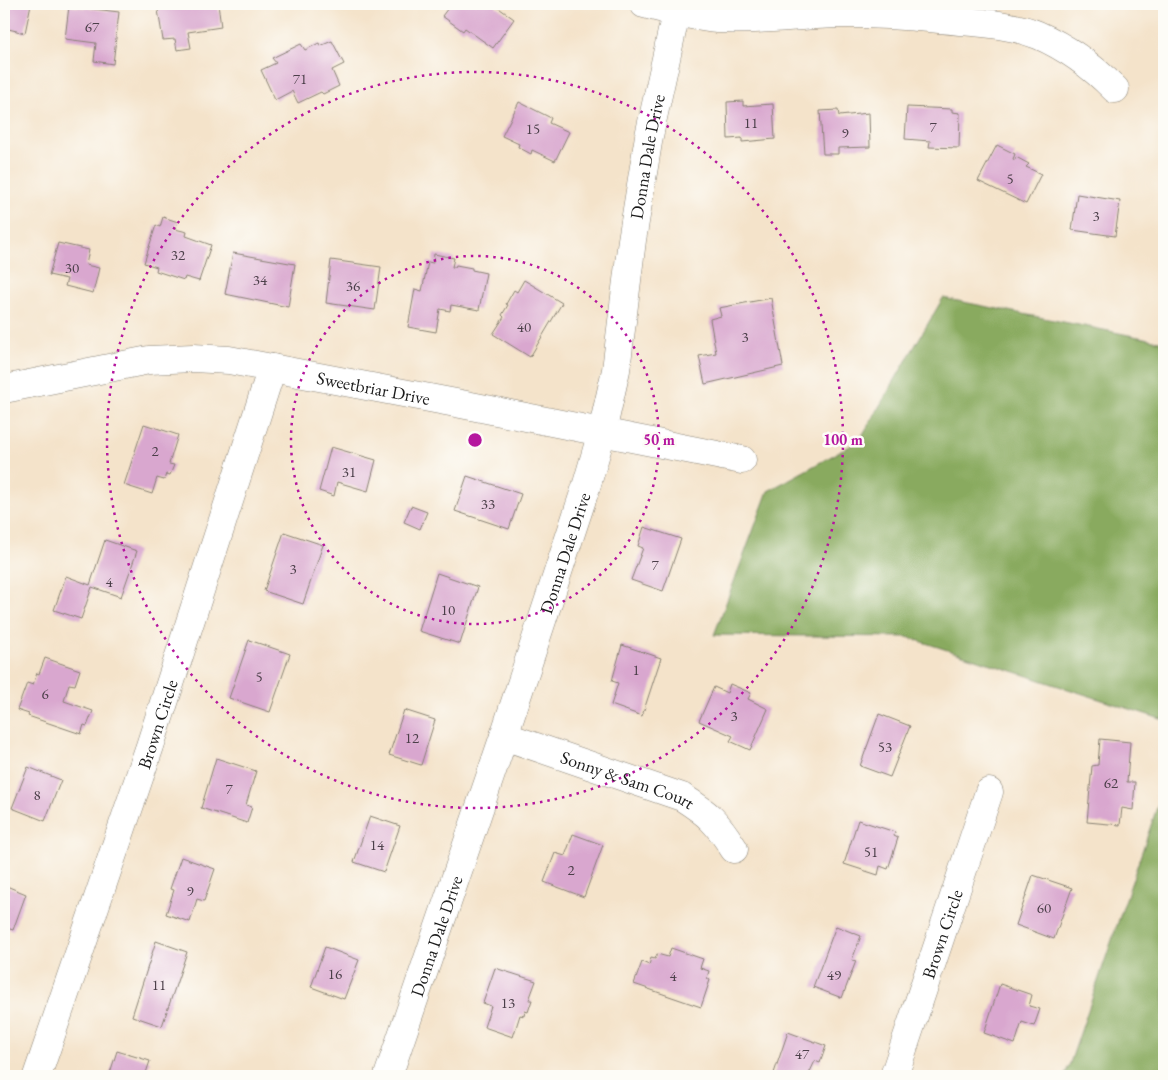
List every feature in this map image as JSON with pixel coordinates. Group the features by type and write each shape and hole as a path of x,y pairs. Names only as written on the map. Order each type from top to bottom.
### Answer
{"street":[{"path":"644,4 676,12 726,19 760,20 818,15 904,15 1003,25 1036,34 1067,49 1095,70 1115,89"},
{"name":"Donna Dale Drive","path":"388,1076 504,736 587,484 602,432 616,370 632,240 649,136 676,12"},
{"name":"Sweetbriar Drive","path":"4,389 149,360 193,358 229,360 742,460"},
{"name":"Brown Circle","path":"37,1076 150,746 272,368"},
{"name":"Sonny & Sam Court","path":"504,736 682,797 703,810 721,828 734,849"},
{"name":"Brown Circle","path":"894,1076 989,792"}],"green space":[{"path":"943,298 1164,342 1164,720 907,637 714,635 768,491 859,441"},
{"path":"1164,787 1164,1076 1064,1076 1069,1066"}],"building":[{"path":"4,4 31,4 25,33 4,28"},
{"path":"157,4 218,4 221,27 188,32 191,48 177,50 175,39 163,40"},
{"path":"451,4 497,4 496,6 514,19 493,48 465,28 463,31 442,16"},
{"path":"69,6 119,12 113,64 94,61 96,43 65,39"},
{"path":"332,41 344,64 332,70 339,86 298,103 292,91 275,100 261,70 276,63 272,58 301,44 305,50 319,43 320,46"},
{"path":"743,101 743,106 773,104 775,139 742,142 742,138 728,139 727,102"},
{"path":"519,102 551,118 549,123 569,132 555,161 532,150 531,154 518,147 519,144 502,136"},
{"path":"907,107 952,109 952,112 960,113 959,148 929,147 930,141 905,139"},
{"path":"838,110 839,116 869,113 870,147 838,148 838,154 823,154 820,111"},
{"path":"997,145 1015,154 1013,159 1015,160 1016,157 1029,164 1026,167 1041,174 1026,204 978,181"},
{"path":"1077,194 1120,201 1115,236 1072,230"},
{"path":"163,217 178,222 175,229 187,232 186,236 211,245 199,281 185,277 184,280 156,271 157,267 144,263 156,225 160,227"},
{"path":"58,243 89,250 86,265 99,268 93,293 65,286 67,279 49,275"},
{"path":"233,253 295,264 288,307 225,294"},
{"path":"434,254 454,258 452,267 456,265 486,273 479,310 451,305 450,311 440,309 436,332 408,327 415,289 422,291 428,262 433,263"},
{"path":"331,260 381,267 375,310 326,303"},
{"path":"524,280 562,303 530,357 493,334 504,317 502,315 508,305 506,304 514,290 517,292"},
{"path":"771,298 783,366 705,384 699,356 716,353 710,319 721,316 719,308"},
{"path":"144,424 178,435 169,464 174,465 170,475 166,474 164,480 157,478 152,494 124,485"},
{"path":"331,447 376,460 368,491 337,482 334,496 319,491"},
{"path":"467,476 521,494 509,529 455,511"},
{"path":"411,506 427,512 420,529 404,522"},
{"path":"644,527 681,539 663,591 631,580 643,548 638,546"},
{"path":"284,532 323,545 303,604 264,591"},
{"path":"105,540 137,551 121,597 92,587 81,619 54,610 66,576 90,585"},
{"path":"437,573 478,587 460,644 419,631"},
{"path":"249,640 290,654 270,712 229,698"},
{"path":"622,645 661,658 642,716 611,705 618,683 612,681"},
{"path":"45,658 80,670 75,685 69,684 64,701 93,711 87,726 84,725 81,734 28,716 29,714 17,710 27,683 33,685"},
{"path":"730,684 751,693 748,699 768,709 750,750 730,741 733,736 699,721 714,687 727,693"},
{"path":"404,710 435,720 421,765 389,755"},
{"path":"879,714 910,726 890,777 860,766"},
{"path":"1100,739 1130,742 1127,782 1135,782 1133,810 1122,808 1120,825 1087,822 1092,766 1098,765"},
{"path":"216,758 256,771 246,805 252,807 247,823 201,808"},
{"path":"28,767 61,780 45,821 12,808"},
{"path":"370,816 400,826 384,872 354,862"},
{"path":"858,820 895,832 894,836 898,838 888,869 880,866 878,875 844,864"},
{"path":"573,834 603,845 584,897 544,882 555,853 565,856"},
{"path":"181,857 215,869 204,901 197,899 190,922 166,914 174,890 170,889"},
{"path":"1033,875 1072,888 1054,939 1016,925"},
{"path":"4,885 26,894 13,930 7,928 4,935"},
{"path":"836,926 861,936 852,960 856,961 842,998 813,987"},
{"path":"156,941 187,952 162,1026 132,1016"},
{"path":"325,947 359,960 344,999 311,987"},
{"path":"671,948 703,959 700,968 709,971 707,978 710,980 701,1007 634,984 642,962 649,965 651,958 655,959 657,954 668,957"},
{"path":"495,968 536,981 529,1000 532,1000 528,1012 525,1011 524,1016 520,1015 513,1037 484,1027 491,1006 483,1003"},
{"path":"1000,984 1032,995 1029,1006 1040,1009 1034,1026 1022,1022 1015,1044 984,1033"},
{"path":"788,1032 826,1046 820,1063 815,1061 808,1076 773,1076"},
{"path":"117,1051 150,1061 145,1076 109,1076"}]}
